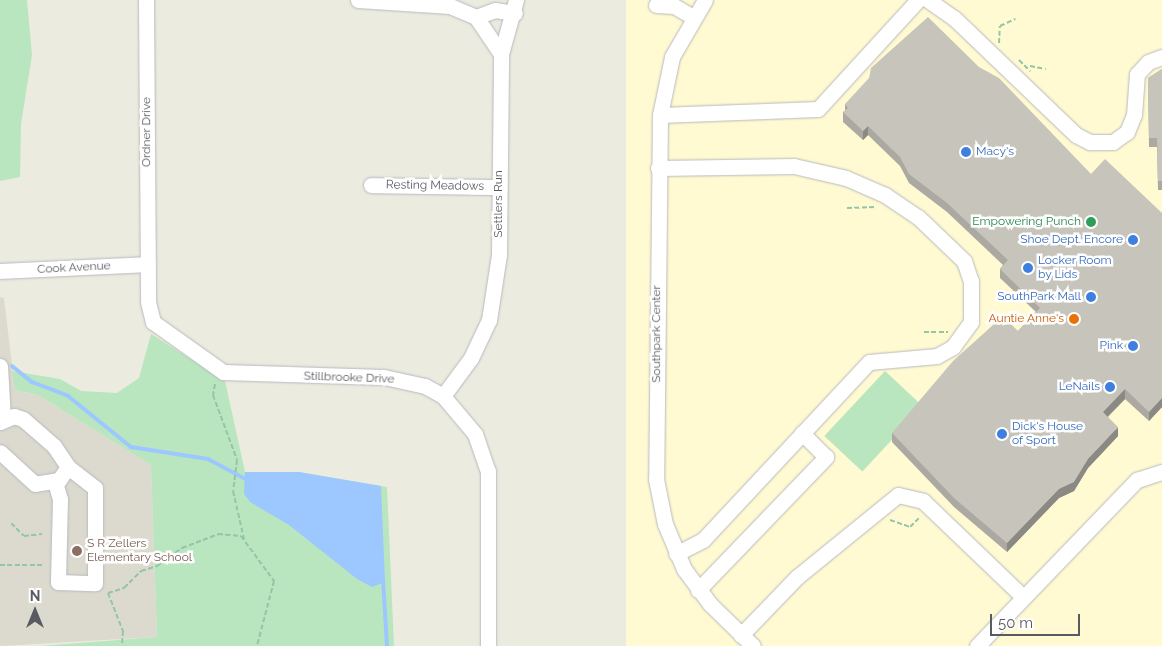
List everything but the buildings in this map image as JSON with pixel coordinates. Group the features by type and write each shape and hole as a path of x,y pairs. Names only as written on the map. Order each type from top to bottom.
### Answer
{"street":[{"name":"Ordner Drive","path":"146,0 148,264"},
{"path":"358,0 450,6 476,17 501,54"},
{"name":"Southpark Center","path":"704,0 693,17 670,63 660,115 656,479 663,517 676,554 698,590 753,646"},
{"path":"660,115 818,109 918,0"},
{"path":"928,0 954,18 1076,135 1090,142 1114,142 1126,132 1134,115 1137,74 1148,62 1162,57"},
{"path":"656,5 674,6 693,17"},
{"path":"476,17 495,10 515,7"},
{"name":"Settlers Run","path":"443,396 471,358 489,320 499,255 501,54 515,7"},
{"path":"658,168 794,166 837,175 901,204 966,265 971,281 971,322 952,347 937,356 872,360 703,540 676,554"},
{"name":"Resting Meadows","path":"371,185 499,187"},
{"name":"Cook Avenue","path":"0,270 148,264"},
{"name":"Stillbrooke Drive","path":"148,264 153,322 223,372 384,377 425,386 443,396 475,434 488,470 488,646"},
{"path":"0,366 2,420 23,420 54,446 68,467 95,488 95,583 58,582 60,504 55,482"},
{"path":"698,590 826,457 802,433"},
{"path":"0,452 28,481 55,482"},
{"path":"55,482 68,467"},
{"path":"977,646 1136,480 1162,472"},
{"path":"741,634 797,577 898,495 923,501 1023,598"}],"path":[{"path":"999,51 1000,26 1015,18"},
{"path":"1030,66 1046,69"},
{"path":"847,208 883,206"},
{"path":"924,332 958,332"},
{"path":"215,384 213,395 238,470 235,480 234,497 244,539 274,581 258,646"},
{"path":"890,520 910,528 924,513"},
{"path":"11,523 24,536 42,534"},
{"path":"108,593 124,588 141,570 199,541 218,534 244,539"},
{"path":"0,564 42,565"},
{"path":"95,583 108,593 123,631 122,646"}],"shaded area":[{"path":"626,0 1162,0 1162,646 626,646"},
{"name":"S R Zellers Elementary School","path":"0,297 4,298 15,390 38,395 151,465 157,637 0,646"}],"green space":[{"path":"0,0 27,0 32,55 21,124 20,177 0,181"},
{"path":"151,334 225,381 245,472 299,472 387,487 394,646 40,646 157,637 151,465 38,395 15,390 12,371 60,379 81,391 117,393 139,378"},
{"path":"885,371 923,406 862,472 824,436"}],"water":[{"path":"245,472 299,472 381,486 385,582 372,587 357,579 289,525 250,502 244,494"}],"waterway":[{"path":"12,366 32,382 68,396 131,447 208,459 247,480"},
{"path":"383,579 387,646"}],"place":[{"name":"Macy's","path":"966,152"},
{"name":"Empowering Punch","path":"1091,222"},
{"name":"Shoe Dept. Encore","path":"1133,240"},
{"name":"Locker Room by Lids","path":"1028,268"},
{"name":"SouthPark Mall","path":"1091,297"},
{"name":"Auntie Anne's","path":"1074,319"},
{"name":"Pink","path":"1133,346"},
{"name":"LeNails","path":"1110,387"},
{"name":"Dick's House of Sport","path":"1002,434"},
{"name":"S R Zellers Elementary School","path":"77,551"}]}
